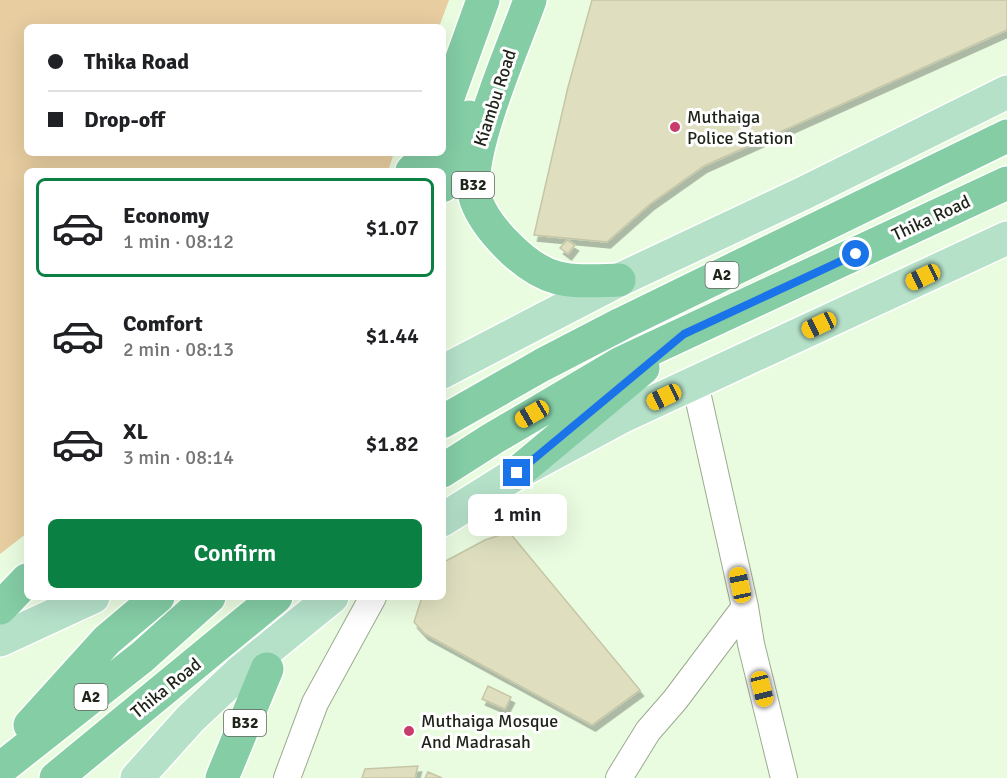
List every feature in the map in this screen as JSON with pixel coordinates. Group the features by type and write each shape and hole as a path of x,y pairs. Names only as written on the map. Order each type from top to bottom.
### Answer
{"highway":[{"path":"446,103 483,0"},
{"name":"Kiambu Road","path":"446,176 513,0"},
{"name":"Kiambu Road","path":"530,0 499,80 477,151 473,182 476,199 488,223 502,240 525,263 538,271 565,281 619,280"},
{"name":"A2","path":"446,420 542,365 621,324 1007,136"},
{"path":"415,168 426,156"},
{"name":"Thika Road","path":"446,468 621,363 1007,183"},
{"path":"517,473 684,334"},
{"path":"0,608 24,583"},
{"path":"0,760 106,640 154,600"},
{"name":"A2","path":"0,769 142,657 206,600"},
{"name":"Thika Road","path":"56,778 272,600"},
{"name":"B32","path":"222,778 267,669"}],"main road":[{"path":"446,370 619,280 804,193 1007,92"},
{"path":"446,517 517,473 601,427 1007,238"},
{"path":"0,640 87,600"},
{"name":"Thika Road","path":"137,778 190,719 241,671 328,600"}],"street":[{"path":"694,383 745,607 751,644 784,778"},
{"path":"287,778 315,703 367,608 347,600"},
{"path":"619,778 648,731 675,700 745,607"}],"shaded area":[{"path":"0,0 449,0 440,24 24,24 24,156 393,156 389,168 24,168 24,535 0,554"}],"building":[{"name":"Muthaiga Police Station","path":"592,0 1007,0 1007,30 704,166 650,204 607,242 534,235 568,87"},
{"path":"567,240 575,245 568,254 560,248"},
{"path":"509,532 640,690 592,725 425,634 414,622 421,600 446,600 446,561 485,540"},
{"path":"488,686 511,697 505,709 482,699"},
{"path":"418,766 415,778 362,778 365,769"},
{"path":"428,772 442,778 425,778"}],"place":[{"name":"Muthaiga Police Station","path":"675,127"},
{"name":"Muthaiga Mosque And Madrasah","path":"409,731"}],"route":[{"path":"517,473 684,334 856,254"}]}
